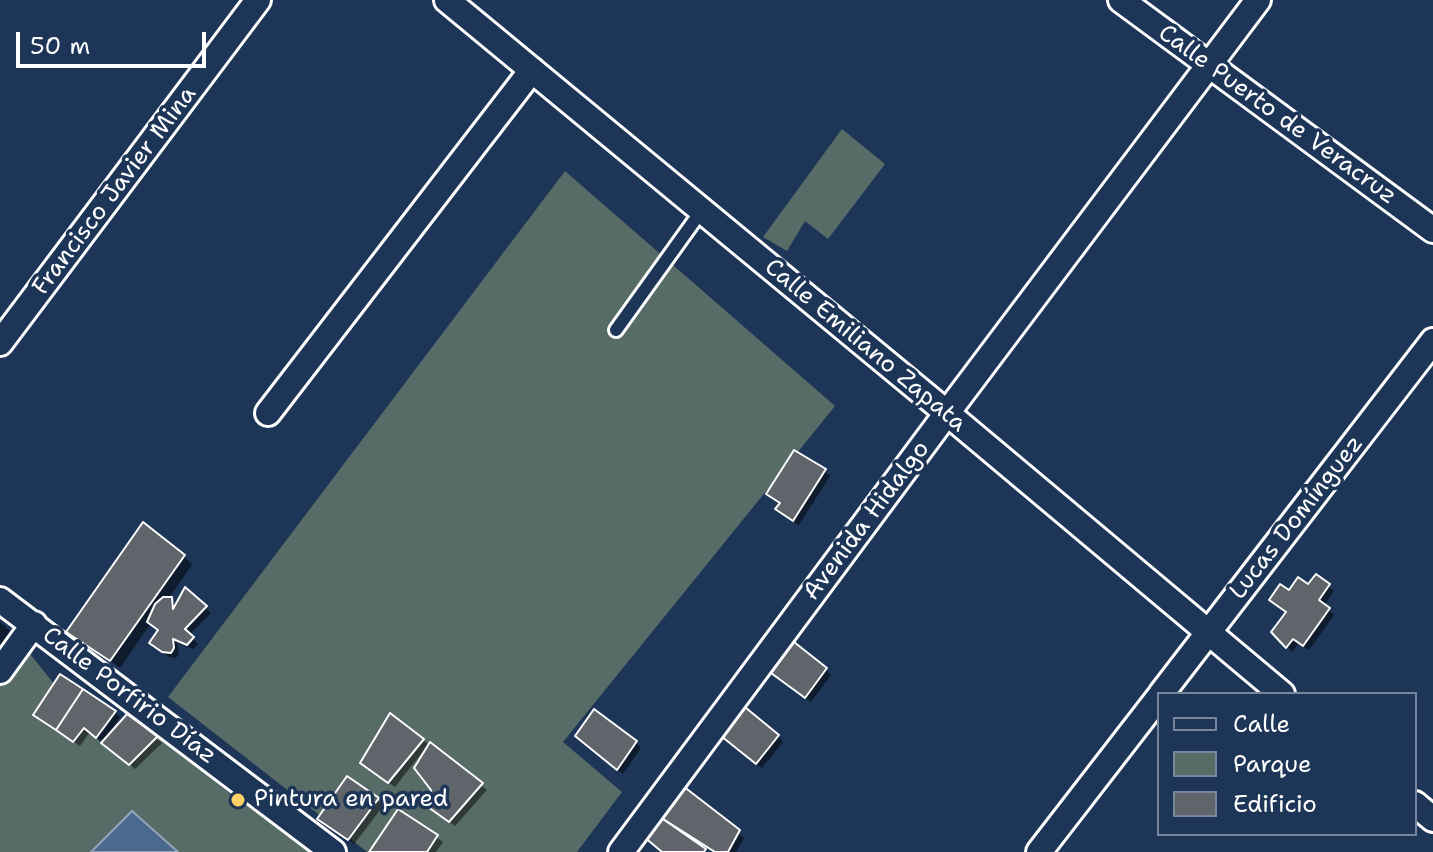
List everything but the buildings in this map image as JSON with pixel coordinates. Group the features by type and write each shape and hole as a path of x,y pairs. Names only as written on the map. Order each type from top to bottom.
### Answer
{"street":[{"name":"Francisco Javier Mina","path":"0,343 258,0"},
{"name":"Calle Emiliano Zapata","path":"447,0 1280,692"},
{"name":"Calle Puerto de Veracruz","path":"1121,0 1433,230"},
{"name":"Avenida Hidalgo","path":"621,852 1258,0"},
{"path":"268,413 532,70"},
{"name":"Lucas Domínguez","path":"1162,692 1433,341"},
{"name":"Calle Porfirio Díaz","path":"0,600 333,852"},
{"path":"0,671 34,624"},
{"name":"Lucas Domínguez","path":"1039,852 1157,699"},
{"path":"1417,806 1433,819"}],"lane":[{"path":"616,330 702,210"}],"green space":[{"path":"842,129 885,164 828,239 805,221 787,251 763,237"},
{"path":"565,171 835,406 563,742 622,792 577,852 367,852 168,697"},
{"path":"27,650 101,743 129,764 158,736 238,800 268,816 316,852 0,852 0,682"}],"water":[{"path":"132,811 178,852 91,852"}],"place":[{"name":"Pintura en pared","path":"238,800"}]}
